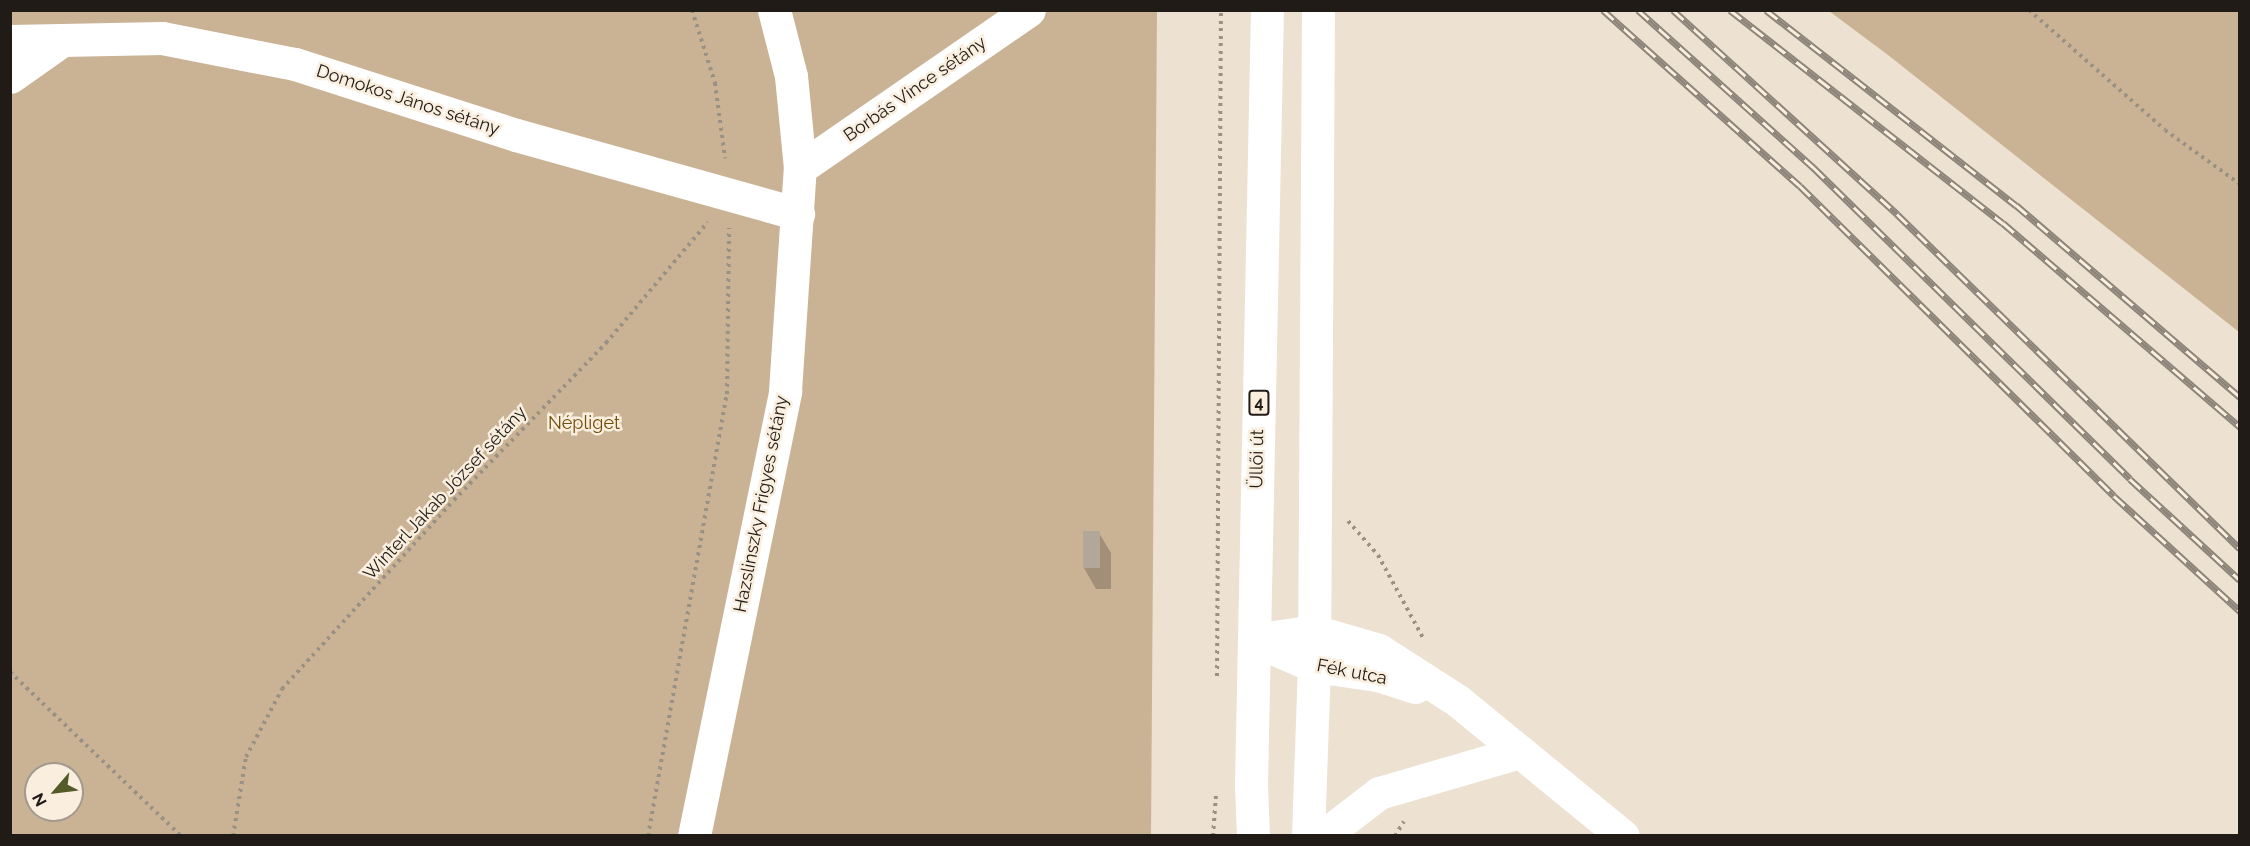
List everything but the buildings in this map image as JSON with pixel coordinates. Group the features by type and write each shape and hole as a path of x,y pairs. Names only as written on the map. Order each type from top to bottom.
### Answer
{"main road":[{"name":"Hazslinszky Frigyes sétány","path":"694,836 785,391 800,168 791,76 774,10"},
{"name":"Borbás Vince sétány","path":"800,168 1029,10"},
{"path":"1308,836 1314,666 1318,10"},
{"name":"Üllői út","path":"1253,836 1251,785 1263,14"},
{"name":"Domokos János sétány","path":"10,41 162,38 295,64 730,197 798,214"},
{"path":"10,76 61,41"},
{"name":"Fék utca","path":"1254,640 1314,631 1378,650 1458,701 1623,836"},
{"name":"Fék utca","path":"1254,640 1314,666 1378,675 1458,701"},
{"path":"1323,836 1379,793 1520,752"},
{"path":"1247,836 1251,785"}],"path":[{"path":"648,836 727,394 730,197 715,83 692,10"},
{"path":"1217,687 1221,10"},
{"path":"2030,10 2165,130 2240,184"},
{"name":"Winterl Jakab József sétány","path":"233,836 246,757 282,689 454,500 606,343 730,197"},
{"path":"1378,555 1430,649"},
{"path":"10,672 181,836"},
{"path":"1213,836 1216,782"},
{"path":"1395,836 1410,816"}],"green space":[{"name":"Népliget","path":"10,11 1157,11 1151,835 11,835"},
{"path":"1829,11 2239,11 2239,332 1888,55"}],"railway":[{"path":"1603,10 1800,186 2114,496 2240,611"},
{"path":"1638,10 1814,168 2130,479 2240,580"},
{"path":"1673,10 1897,214 2240,549"},
{"path":"1730,10 2003,223 2240,427"},
{"path":"1766,10 2016,205 2240,397"}]}
